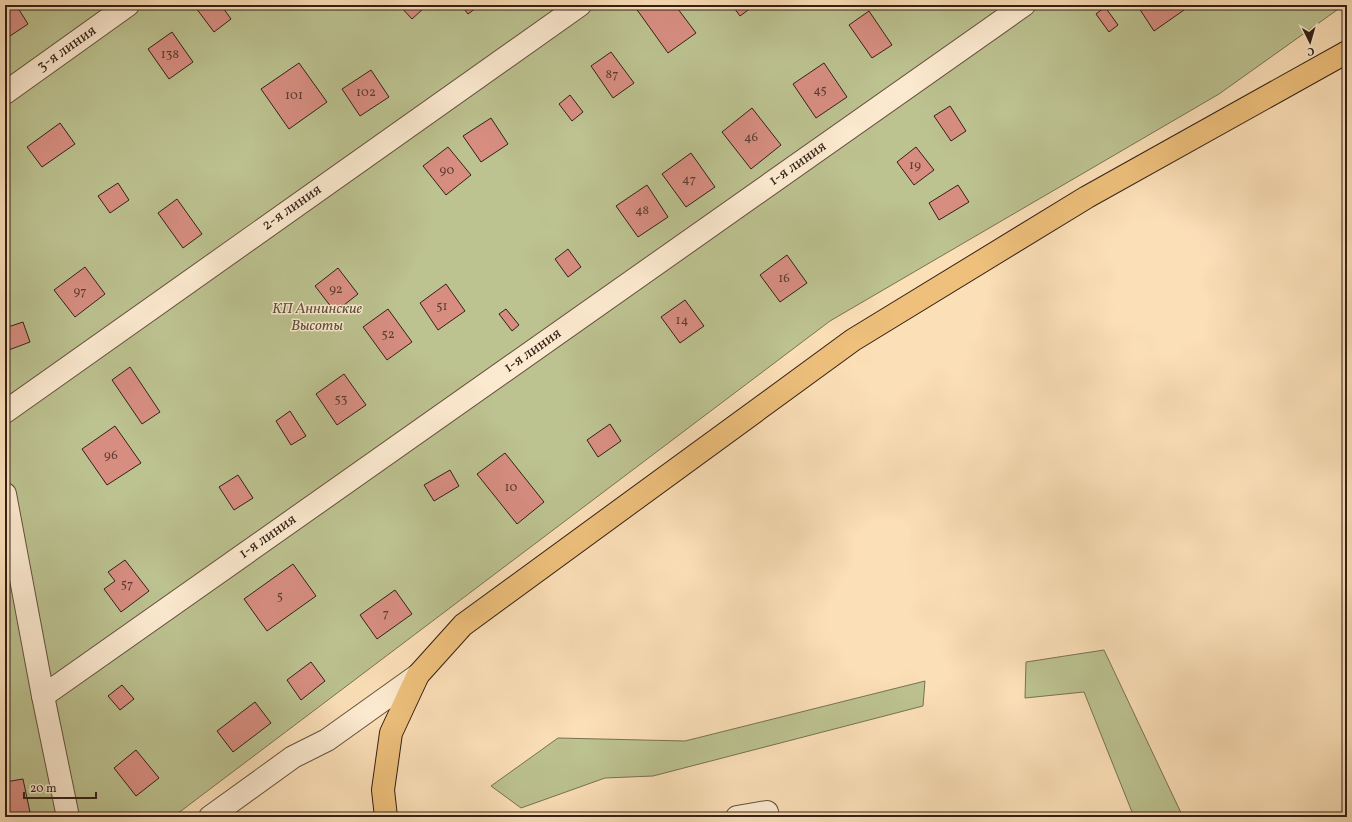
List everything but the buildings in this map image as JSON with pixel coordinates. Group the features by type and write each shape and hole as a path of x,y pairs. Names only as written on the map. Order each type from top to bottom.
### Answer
{"main road":[{"path":"386,817 384,790 391,733 418,675 463,624 853,340 1087,197 1347,52"}],"street":[{"name":"3-я линия","path":"5,93 128,5"},
{"name":"2-я линия","path":"5,412 580,5"},
{"name":"1-я линия","path":"43,696 1024,5"},
{"path":"5,494 43,696 68,817"},
{"path":"210,817 293,757 327,740 418,675"},
{"path":"737,817 767,812 768,817"}],"green space":[{"name":"КП Аннинские Высоты","path":"5,5 1344,5 1219,94 830,321 173,817 5,817"},
{"path":"1104,650 1183,817 1134,817 1084,692 1025,698 1026,662"},
{"path":"925,681 923,706 653,776 605,778 521,808 491,786 558,738 685,741"}]}
